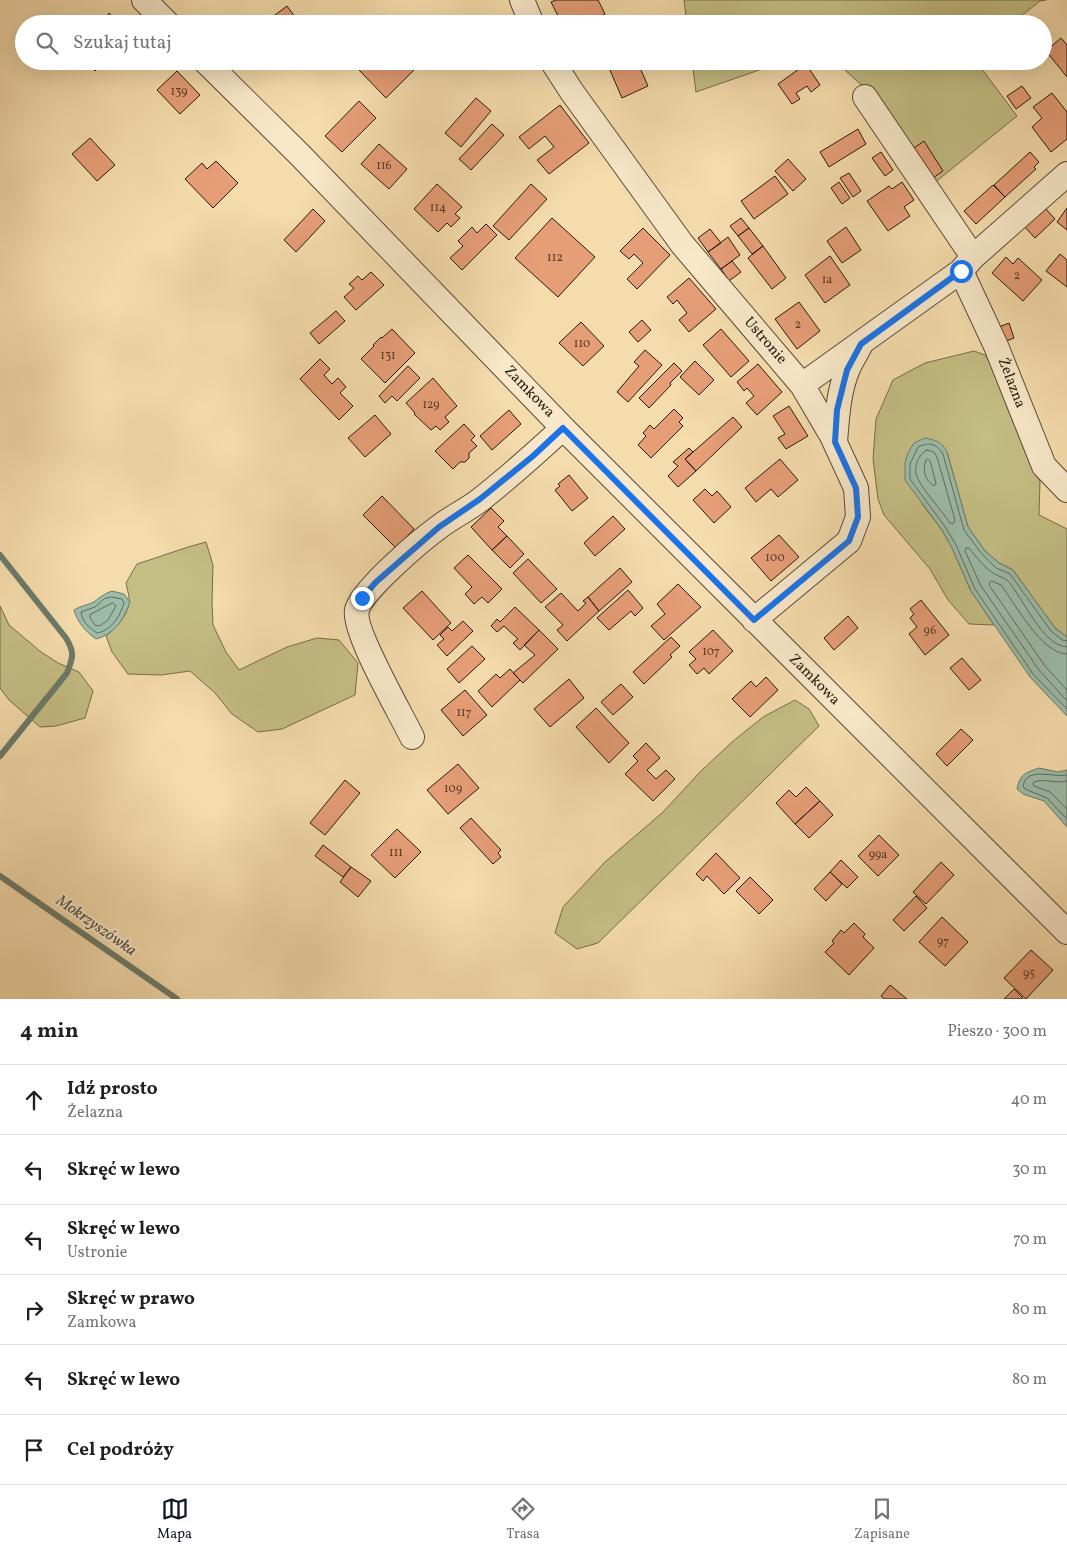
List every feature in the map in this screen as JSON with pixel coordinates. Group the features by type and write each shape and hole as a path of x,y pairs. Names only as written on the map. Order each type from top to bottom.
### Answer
{"street":[{"path":"144,0 159,15"},
{"path":"522,0 528,15"},
{"name":"Zamkowa","path":"215,70 563,428 1067,932"},
{"name":"Ustronie","path":"558,70 682,244 802,385 835,442 856,488 858,517 849,541 754,620"},
{"name":"Żelazna","path":"865,97 967,264 996,346 1044,466 1067,490"},
{"path":"802,385 861,344 967,264 1067,174"},
{"path":"835,442 837,410 845,377 861,344"},
{"path":"412,737 363,642 356,611 362,598 376,582 439,527 480,499 533,456 563,428"}],"shaded area":[{"path":"684,0 1046,0 1040,1 1022,15 686,15"},
{"path":"693,70 759,70 696,92"},
{"path":"845,70 983,70 1017,116 933,184 868,91"},
{"path":"974,351 985,355 996,370 1029,461 1040,481 1039,515 1067,529 1067,637 1055,628 1013,570 999,563 985,551 968,527 947,452 922,504 942,530 971,591 994,625 969,624 948,600 930,569 884,515 878,499 873,459 876,419 893,380 925,363"},
{"path":"206,542 213,565 213,625 226,652 239,670 287,647 317,638 339,640 358,663 355,695 282,729 258,732 232,714 215,693 190,671 161,675 128,674 112,652 106,636 117,626 126,613 129,596 126,583 137,564"},
{"path":"0,606 9,625 41,652 58,663 79,672 93,691 85,718 56,726 40,727 9,700 0,688"},
{"path":"795,700 809,709 819,726 598,943 577,949 555,933 563,907 605,862 663,812 700,772 732,742 763,717"}],"water":[{"path":"925,438 938,442 947,452 968,527 985,551 999,563 1013,570 1055,628 1067,637 1067,716 1030,677 971,591 942,530 905,480 905,463 908,453 914,443"},
{"path":"112,591 124,594 130,602 125,614 114,630 96,639 82,626 74,610 94,602"},
{"path":"1039,768 1058,772 1067,770 1067,827 1044,801 1023,794 1017,789 1024,775"}],"building":[{"path":"556,0 598,0 605,14 558,15 551,2"},
{"path":"287,6 294,15 275,15"},
{"path":"1061,38 1067,45 1067,77 1052,58 1052,46"},
{"path":"359,70 414,70 386,98"},
{"path":"610,70 641,70 648,86 622,98"},
{"path":"798,70 810,70 820,85 811,92 807,86 796,93 800,99 792,104 778,84"},
{"path":"177,71 200,95 180,114 157,90"},
{"path":"1022,86 1031,98 1016,109 1007,96"},
{"path":"1052,93 1067,112 1067,139 1051,152 1032,127 1042,118 1033,107"},
{"path":"476,98 491,111 461,147 445,133"},
{"path":"359,101 376,118 342,152 325,136"},
{"path":"560,105 589,143 549,174 537,160 554,147 545,136 529,149 519,137"},
{"path":"492,124 504,135 471,170 459,159"},
{"path":"858,129 866,144 829,167 820,152"},
{"path":"90,138 115,165 97,181 72,154"},
{"path":"924,141 943,171 933,178 914,148"},
{"path":"379,144 407,169 389,189 361,164"},
{"path":"881,152 893,170 885,176 872,158"},
{"path":"1030,152 1039,162 1034,167 1036,169 1005,197 994,185"},
{"path":"788,159 806,179 793,191 775,171"},
{"path":"216,161 238,183 213,208 185,179 202,163 207,169"},
{"path":"849,173 861,191 853,197 840,178"},
{"path":"775,176 788,194 754,219 741,201"},
{"path":"839,182 850,198 842,204 831,188"},
{"path":"902,182 914,200 904,207 910,216 888,231 867,201 889,186 892,189"},
{"path":"437,184 462,207 455,214 460,218 451,227 447,223 438,232 414,209"},
{"path":"531,184 547,199 509,240 493,226"},
{"path":"993,185 1005,197 976,224 964,211"},
{"path":"1044,207 1055,219 1035,238 1024,226"},
{"path":"1067,208 1067,230 1057,222"},
{"path":"313,209 325,221 296,252 284,240"},
{"path":"552,218 595,257 558,297 515,258"},
{"path":"741,218 749,228 738,236 730,226"},
{"path":"486,224 497,235 462,270 450,258 463,246 458,241 472,227 477,233"},
{"path":"846,227 861,250 842,263 827,241"},
{"path":"643,228 670,255 637,289 627,279 643,263 634,254 629,259 620,251"},
{"path":"749,228 763,246 752,254 738,236"},
{"path":"710,229 721,243 708,252 698,238"},
{"path":"728,237 740,255 721,269 708,252"},
{"path":"763,246 786,278 772,289 748,258"},
{"path":"1060,254 1067,260 1067,287 1046,271"},
{"path":"830,256 850,285 825,303 805,275"},
{"path":"1006,257 1013,264 1018,258 1042,280 1023,301 992,273"},
{"path":"732,261 741,272 729,281 721,269"},
{"path":"371,272 384,285 356,310 344,297 354,288 349,284 358,276 362,280"},
{"path":"689,278 716,309 689,332 679,320 687,313 677,300 673,304 667,297"},
{"path":"799,302 820,331 797,349 775,319"},
{"path":"336,311 345,321 319,344 310,333"},
{"path":"642,320 651,330 638,342 629,332"},
{"path":"581,322 604,346 583,366 559,343"},
{"path":"1009,323 1014,338 1004,342 999,327"},
{"path":"392,329 415,353 385,383 361,359 381,337"},
{"path":"721,329 749,361 731,377 703,345"},
{"path":"645,350 662,365 628,402 617,392 639,366 634,362"},
{"path":"320,359 330,369 324,375 332,384 338,378 346,387 340,393 353,406 339,420 300,379"},
{"path":"695,361 714,380 699,395 680,377"},
{"path":"674,363 682,371 649,408 639,398"},
{"path":"758,364 782,392 757,415 746,403 754,396 747,388 744,391 737,382"},
{"path":"408,366 420,378 397,401 392,396 385,403 379,396"},
{"path":"433,378 457,406 445,417 449,422 440,430 436,426 431,430 414,414 406,403"},
{"path":"789,406 808,436 786,449 778,438 785,434 773,416"},
{"path":"674,409 683,418 679,422 683,426 651,458 638,445 646,436 643,433 650,425 654,429"},
{"path":"509,410 521,424 492,450 480,436"},
{"path":"375,415 391,434 365,457 348,438"},
{"path":"733,417 742,427 696,471 685,459"},
{"path":"464,424 475,436 471,440 477,446 469,453 469,458 465,462 460,462 453,469 435,451"},
{"path":"689,448 693,452 685,459 696,471 678,487 668,476 678,466 673,462"},
{"path":"780,459 798,480 778,497 771,489 756,502 745,488"},
{"path":"569,475 588,498 572,511 555,490 560,486 558,484"},
{"path":"705,489 712,496 717,491 731,507 714,523 693,500"},
{"path":"382,496 414,529 396,548 363,515"},
{"path":"491,508 504,521 498,527 507,536 492,550 471,527"},
{"path":"613,516 625,529 595,556 584,543"},
{"path":"779,535 799,557 771,581 751,558"},
{"path":"507,536 524,554 510,568 492,550"},
{"path":"468,555 502,589 488,603 482,597 474,604 465,594 472,587 454,568"},
{"path":"528,559 557,589 541,603 513,573"},
{"path":"620,568 632,582 599,611 588,597"},
{"path":"678,584 701,607 664,640 651,626 665,614 657,604"},
{"path":"628,590 643,608 635,616 631,611 609,630 597,618"},
{"path":"422,591 451,623 433,640 403,608"},
{"path":"561,593 578,611 586,603 583,601 588,597 599,611 567,641 557,630 563,625 545,607"},
{"path":"921,600 949,635 925,655 909,634 917,627 910,618 914,614 910,609"},
{"path":"515,607 539,630 520,650 513,643 518,639 504,626 497,632 491,626 497,619 500,622"},
{"path":"848,616 858,628 834,650 824,638"},
{"path":"463,621 473,631 447,656 437,645 444,639 440,635 448,627 452,631"},
{"path":"539,630 558,649 523,683 513,673 535,655 524,645"},
{"path":"713,630 733,651 709,674 704,668 697,674 689,665 696,659 689,652"},
{"path":"671,637 680,646 670,655 672,657 644,684 633,672"},
{"path":"472,646 485,659 459,683 447,669"},
{"path":"962,658 981,680 969,690 950,668"},
{"path":"510,669 520,680 492,707 478,691 496,674 500,678"},
{"path":"766,677 778,690 750,717 732,699 751,681 756,687"},
{"path":"569,679 584,698 550,727 534,709"},
{"path":"621,684 633,697 613,715 601,702"},
{"path":"465,690 487,715 463,736 441,710"},
{"path":"596,708 629,743 609,763 576,727"},
{"path":"961,729 973,740 947,766 936,754"},
{"path":"646,743 660,758 647,770 656,779 666,770 675,779 653,801 625,774 638,761 633,756"},
{"path":"458,764 479,788 448,814 427,790"},
{"path":"345,780 360,793 325,835 310,823"},
{"path":"806,787 820,801 795,824 776,803 789,790 796,797"},
{"path":"820,801 833,815 809,838 795,824"},
{"path":"471,818 501,850 498,853 501,857 493,864 460,828"},
{"path":"397,829 421,852 395,878 371,855"},
{"path":"879,835 899,855 878,876 858,856"},
{"path":"323,845 351,867 343,877 315,856"},
{"path":"716,853 740,878 724,894 707,876 703,881 696,874"},
{"path":"841,860 858,877 847,888 830,872"},
{"path":"941,862 954,875 926,904 913,892"},
{"path":"351,867 371,881 358,897 340,882"},
{"path":"830,872 842,884 826,901 814,889"},
{"path":"750,877 773,900 759,914 736,891"},
{"path":"916,896 927,908 904,931 893,920"},
{"path":"942,917 968,942 945,966 919,942"},
{"path":"854,923 865,934 863,937 874,948 849,975 825,952 834,943 832,941 841,930 844,933"},
{"path":"1031,950 1053,970 1026,999 1004,978"},
{"path":"890,985 907,999 884,999 881,996"},
{"path":"1014,989 1023,998 1004,999"}],"waterway":[{"path":"0,555 66,638 72,655 67,673 0,756"},
{"name":"Mokrzyszówka","path":"0,876 177,999"}],"route":[{"path":"362,598 376,582 439,527 480,499 533,456 563,428 754,620 849,541 858,517 856,488 835,442 837,410 841,391 847,370 861,344 961,271"}]}
